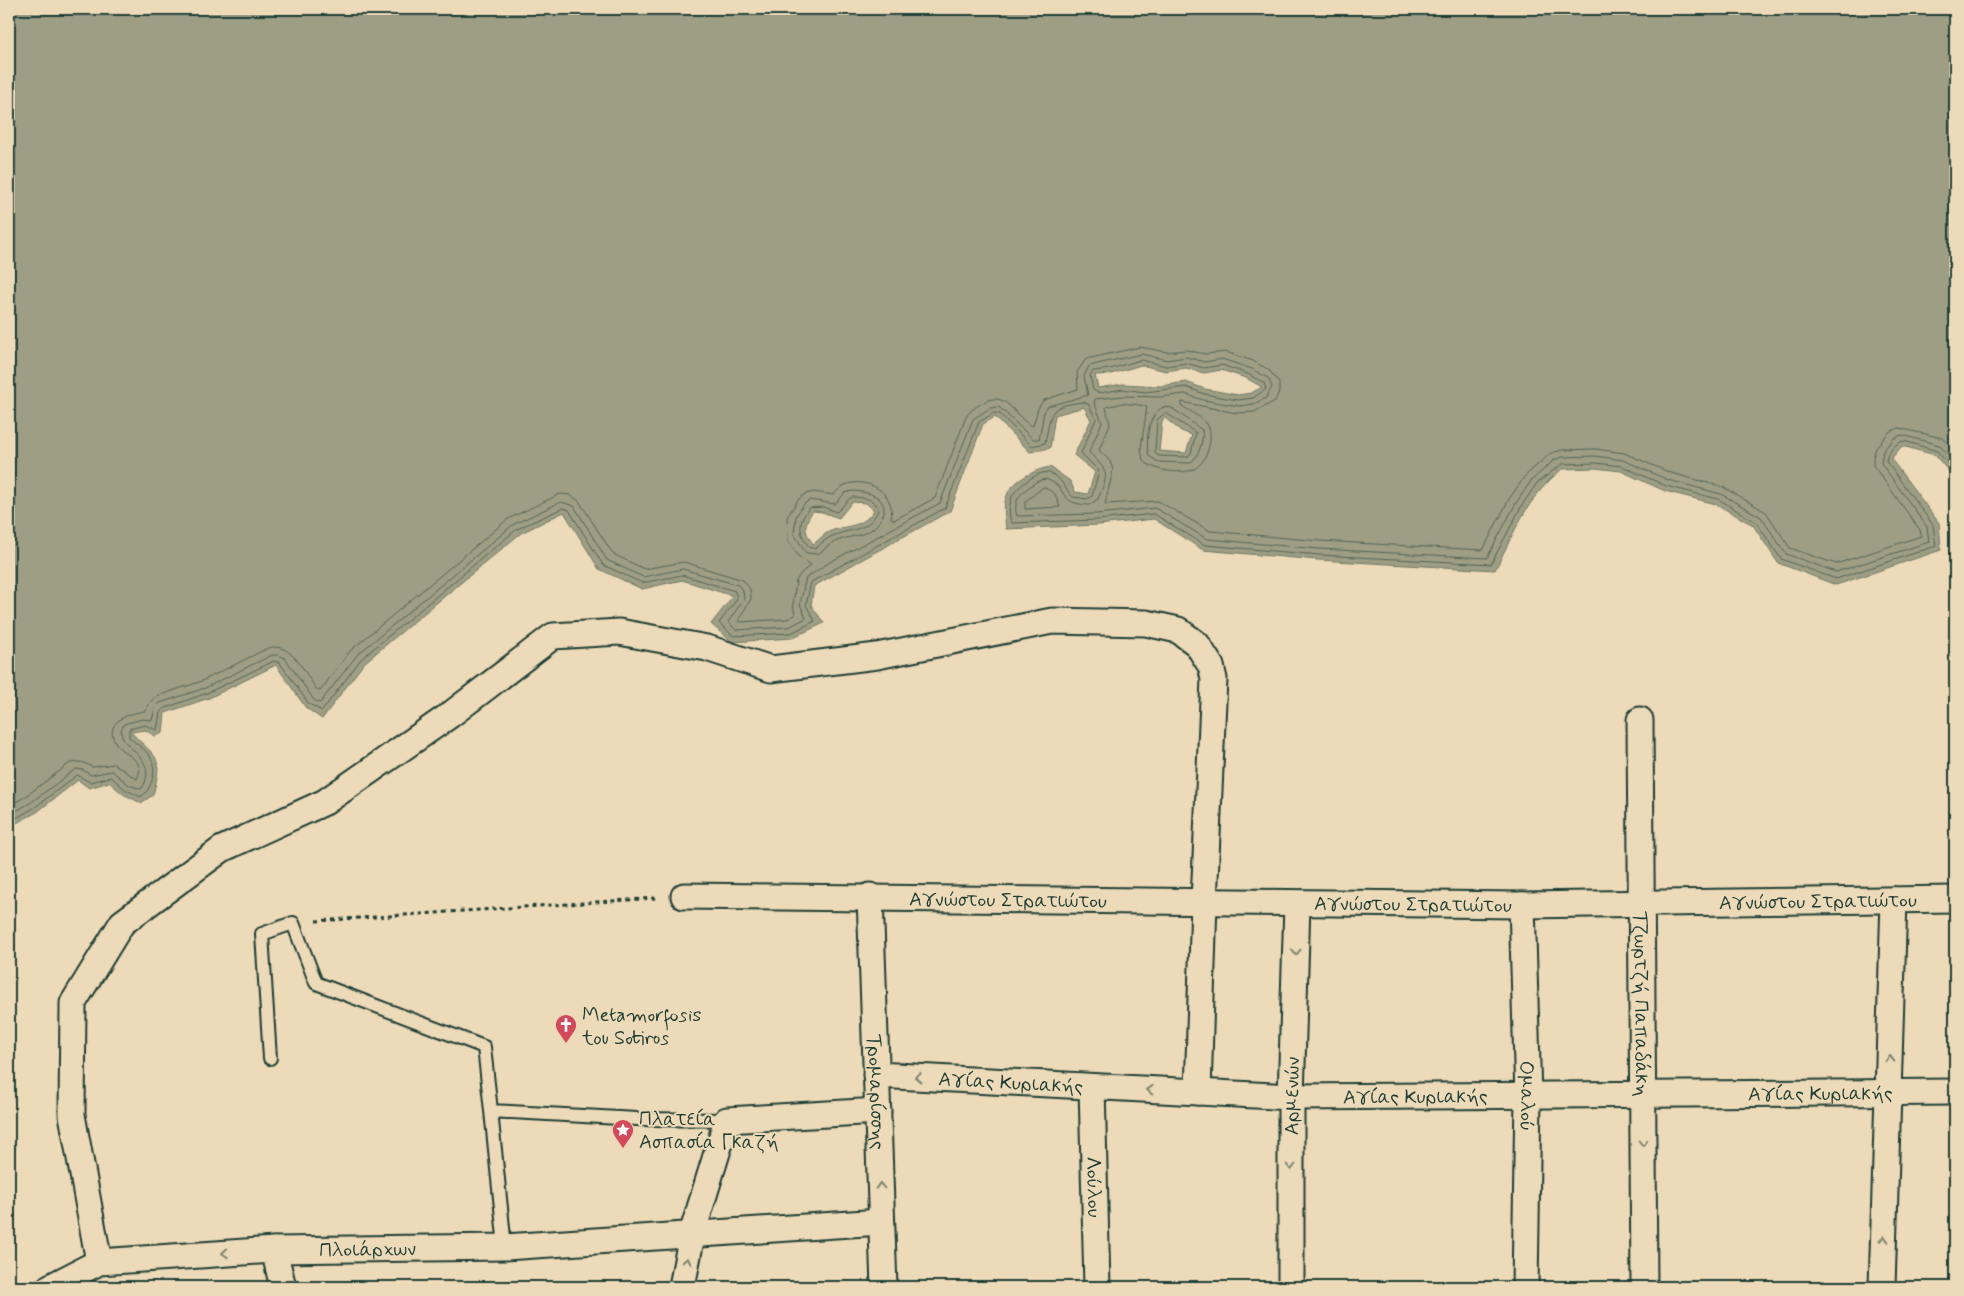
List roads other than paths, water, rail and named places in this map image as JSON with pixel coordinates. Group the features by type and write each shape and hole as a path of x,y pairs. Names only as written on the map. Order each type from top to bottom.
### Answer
{"street":[{"path":"99,1262 72,1115 73,1003 122,923 222,849 325,802 450,715 553,636 619,632 707,648 771,670 877,656 1052,621 1146,623 1178,630 1197,644 1211,666 1214,679 1198,1092"},
{"name":"Τζωρτζή Παπαδάκη","path":"1640,720 1644,1287"},
{"name":"Αγνώστου Στρατιώτου","path":"684,896 870,896 1297,904 1522,905 1955,899"},
{"name":"Τρομαρίσσης","path":"870,896 884,1287"},
{"path":"1882,1287 1894,900"},
{"name":"Αρμενών","path":"1291,1287 1292,1097 1297,904"},
{"name":"Ομαλού","path":"1522,905 1528,1096 1525,1287"},
{"name":"Αγίας Κυριακής","path":"876,1075 1292,1097 1955,1092"},
{"name":"Λούλου","path":"1092,1087 1097,1287"},
{"path":"682,1287 692,1234 727,1120 878,1112"},
{"name":"Πλοιάρχων","path":"50,1287 99,1262 274,1250 505,1247 881,1222"},
{"path":"274,1250 283,1287"}],"lane":[{"path":"270,1058 262,934 293,923 316,983 484,1047 505,1247"},
{"path":"491,1111 637,1119 727,1120"}],"water":[{"path":"9,9 1955,9 1955,479 1935,455 1902,446 1891,459 1939,523 1941,550 1836,585 1778,563 1753,525 1716,504 1665,491 1621,471 1595,468 1562,469 1550,480 1523,515 1495,570 1318,560 1203,550 1154,519 1098,525 1006,529 1004,506 1008,493 1020,480 1038,470 1050,467 1070,481 1075,492 1088,494 1095,472 1074,455 1091,420 1084,407 1055,415 1050,448 1030,452 995,417 983,424 950,511 814,586 811,605 824,623 792,638 732,642 711,624 733,596 682,580 642,589 599,569 564,512 521,533 364,663 322,719 306,708 276,665 209,698 165,713 163,733 155,736 145,730 131,732 156,758 158,771 153,795 141,803 123,794 109,782 89,788 78,780 37,812 9,827","holes":["1141,365 1166,371 1186,368 1204,373 1221,370 1246,378 1262,387 1251,393 1238,395 1205,389 1186,382 1161,386 1123,384 1098,388 1095,375 1111,374","1165,418 1181,431 1192,435 1186,453 1159,451 1162,421","852,502 866,503 874,510 869,517 858,524 825,534 813,544 806,532 806,524 813,511 839,518"]}],"place":[{"name":"Metamorfosis tou Sotiros","path":"566,1044"},
{"name":"Πλατεία Ασπασία Γκαζή","path":"623,1149"}]}
